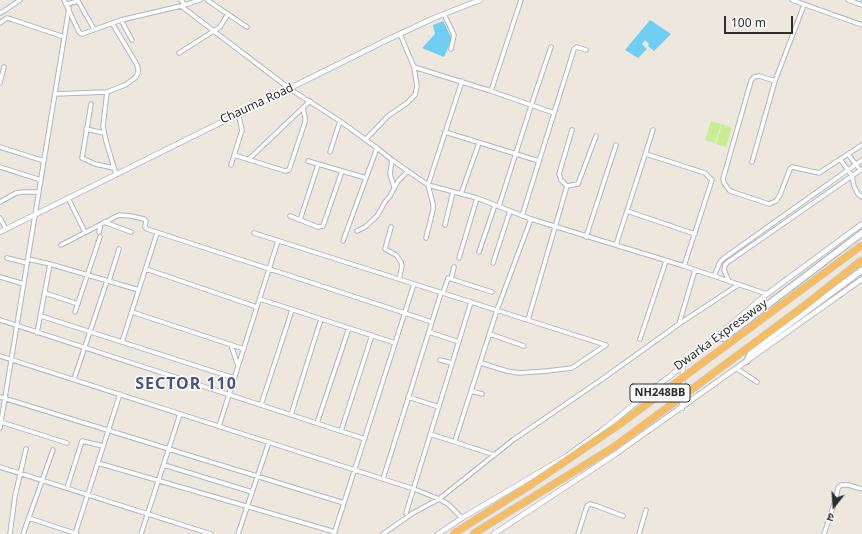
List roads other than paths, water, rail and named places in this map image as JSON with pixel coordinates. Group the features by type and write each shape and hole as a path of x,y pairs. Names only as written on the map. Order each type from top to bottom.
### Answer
{"highway":[{"name":"Dwarka Expressway","path":"453,534 532,484 620,424 862,245"},
{"name":"NH248BB","path":"473,534 614,447 804,306 862,260"}],"main road":[{"path":"715,338 724,338 862,233"},
{"path":"747,361 751,352 862,270"}],"street":[{"path":"0,13 20,0"},
{"path":"181,0 183,6 213,32 290,89 366,139 428,186 477,198 555,227 684,266 768,294"},
{"path":"94,29 78,1 66,2 80,33 82,34 121,20 183,6 200,0"},
{"path":"207,0 247,27"},
{"name":"Chauma Road","path":"0,232 400,34 480,0"},
{"path":"491,91 521,0"},
{"path":"792,0 862,25"},
{"path":"848,0 862,5"},
{"path":"752,162 774,81 804,5"},
{"path":"0,428 69,8"},
{"path":"179,53 222,26 228,14"},
{"path":"444,14 454,35 451,49"},
{"path":"0,22 7,18 64,37"},
{"path":"121,20 132,40"},
{"path":"55,94 107,92 125,85 135,78 138,73 136,63 112,23"},
{"path":"366,139 388,116 408,103 415,95 417,86 414,67 400,34"},
{"path":"499,206 551,47"},
{"path":"522,216 574,49 577,47 586,50"},
{"path":"0,83 4,67"},
{"path":"414,67 491,91 554,113"},
{"path":"774,81 759,76 754,77 751,81 723,179 730,191 770,204 776,201 780,195 792,167 819,173 862,144"},
{"path":"426,238 433,210 433,204 428,186 462,82"},
{"path":"107,92 103,121 104,133 116,174"},
{"path":"249,159 310,101"},
{"path":"91,104 82,158 95,164 114,168"},
{"path":"234,155 284,171 288,170 305,122 302,109"},
{"path":"231,165 242,130 238,113"},
{"path":"330,152 340,121"},
{"path":"86,129 104,133"},
{"path":"567,186 561,180 559,174 572,130"},
{"path":"616,245 653,130"},
{"path":"446,132 539,161"},
{"path":"567,186 578,184 596,136"},
{"path":"461,194 479,143"},
{"path":"586,237 616,145"},
{"path":"0,147 44,161"},
{"path":"343,241 377,148"},
{"path":"646,154 705,173 712,180 684,266"},
{"path":"729,281 724,270 725,265 728,262 861,169 848,154"},
{"path":"840,159 852,176 854,186 858,194 862,197"},
{"path":"392,160 390,174 394,187"},
{"path":"714,276 717,267 724,258 862,160"},
{"path":"308,161 366,178"},
{"path":"300,220 318,164"},
{"path":"0,167 41,180"},
{"path":"290,216 318,227 323,226 342,171"},
{"path":"357,231 365,227 377,216 394,187 408,171"},
{"path":"528,320 567,186"},
{"path":"0,202 16,193 39,192"},
{"path":"445,225 453,192"},
{"path":"68,198 85,232"},
{"path":"459,258 477,198"},
{"path":"479,252 495,205"},
{"path":"493,263 510,211"},
{"path":"627,211 695,234"},
{"path":"61,245 119,215 131,216 144,219 146,222 145,228 157,233 432,322"},
{"path":"0,218 6,229"},
{"path":"455,441 497,310 531,219"},
{"path":"103,223 131,232"},
{"path":"99,232 103,223"},
{"path":"438,534 462,518 567,456 604,429 768,294 862,224"},
{"path":"391,227 386,250 396,255 401,262 402,266 399,279"},
{"path":"122,342 157,233"},
{"path":"254,233 606,345 572,368 519,373 481,363"},
{"path":"75,312 100,237"},
{"path":"219,426 278,241"},
{"path":"74,379 119,249"},
{"path":"7,258 27,264"},
{"path":"28,259 139,290"},
{"path":"640,339 666,261"},
{"path":"37,333 50,264"},
{"path":"383,479 432,322 448,278 450,279 454,267"},
{"path":"717,267 724,270"},
{"path":"146,269 257,307"},
{"path":"679,324 695,270"},
{"path":"0,277 24,284"},
{"path":"450,279 492,292"},
{"path":"494,534 614,455 862,280"},
{"path":"98,463 334,533 414,284"},
{"path":"383,534 413,513 439,498 513,440 738,284"},
{"path":"45,293 78,304"},
{"path":"260,299 395,343"},
{"path":"406,513 471,302"},
{"path":"261,405 292,310"},
{"path":"132,312 244,349"},
{"path":"41,316 234,378"},
{"path":"291,415 321,319"},
{"path":"0,320 365,439"},
{"path":"317,423 349,328"},
{"path":"429,332 458,342"},
{"path":"490,334 524,346"},
{"path":"341,431 372,335"},
{"path":"231,345 238,367"},
{"path":"0,356 414,489 439,498 448,504 462,518"},
{"path":"440,360 452,363"},
{"path":"682,365 682,408"},
{"path":"736,368 757,382"},
{"path":"471,391 482,394"},
{"path":"29,518 76,534 120,394"},
{"path":"0,397 344,503"},
{"path":"408,398 439,407"},
{"path":"141,534 180,414"},
{"path":"1,422 67,443"},
{"path":"430,434 495,455"},
{"path":"67,488 82,441 104,446"},
{"path":"238,534 268,442"},
{"path":"10,534 15,496 26,449"},
{"path":"23,534 53,450"},
{"path":"164,465 252,492"},
{"path":"0,467 211,534"},
{"path":"824,534 838,488 841,485 848,485 862,489"},
{"path":"578,534 587,506 590,504 623,516"},
{"path":"639,534 646,510"}],"water":[{"path":"650,20 671,34 654,51 648,46 649,44 645,40 642,44 647,49 638,58 625,50"},
{"path":"443,21 452,39 444,57 422,48 435,34 433,25"}],"district":[{"name":"SECTOR 110","path":"186,384"}]}
